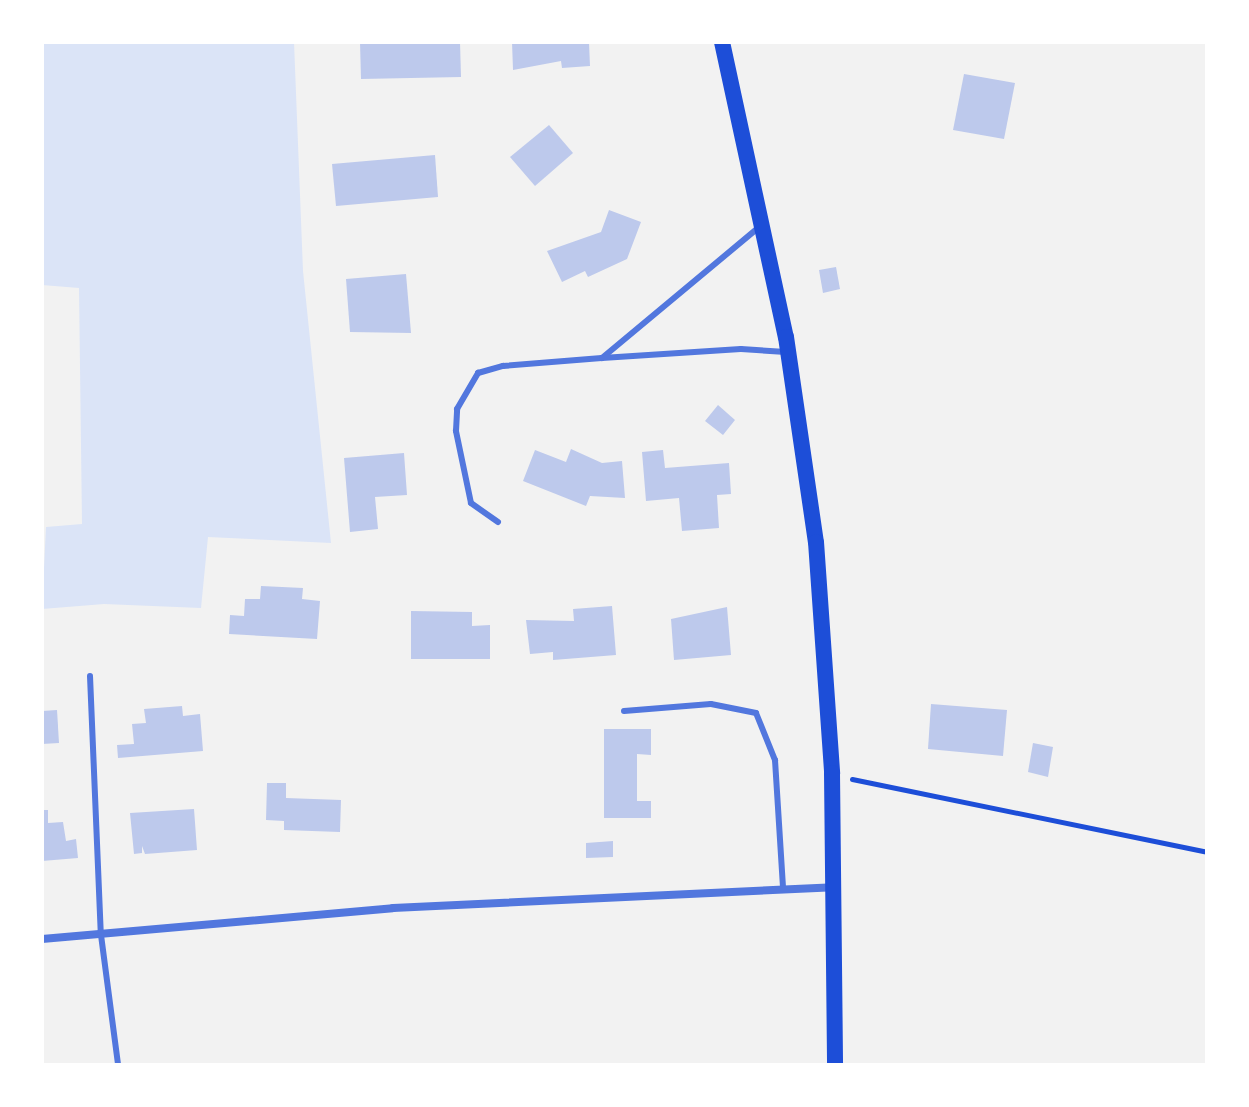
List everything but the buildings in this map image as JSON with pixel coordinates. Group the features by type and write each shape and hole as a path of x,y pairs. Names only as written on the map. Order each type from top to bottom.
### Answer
{"main road":[{"path":"722,42 789,353 816,542 832,773 835,1065"}],"street":[{"path":"42,939 393,908 835,887"}],"lane":[{"path":"602,358 763,224"},
{"path":"498,522 471,503 464,486 456,420 467,388 478,373 503,366 741,349 789,353"},
{"path":"90,676 101,935 118,1065"},
{"path":"624,711 711,704 756,713 775,760 783,888"}],"path":[{"path":"832,773 1207,852"}],"shaded area":[{"path":"42,42 294,42 303,271 331,543 208,537 201,608 104,604 42,609 46,527 82,524 79,288 42,285"}]}
